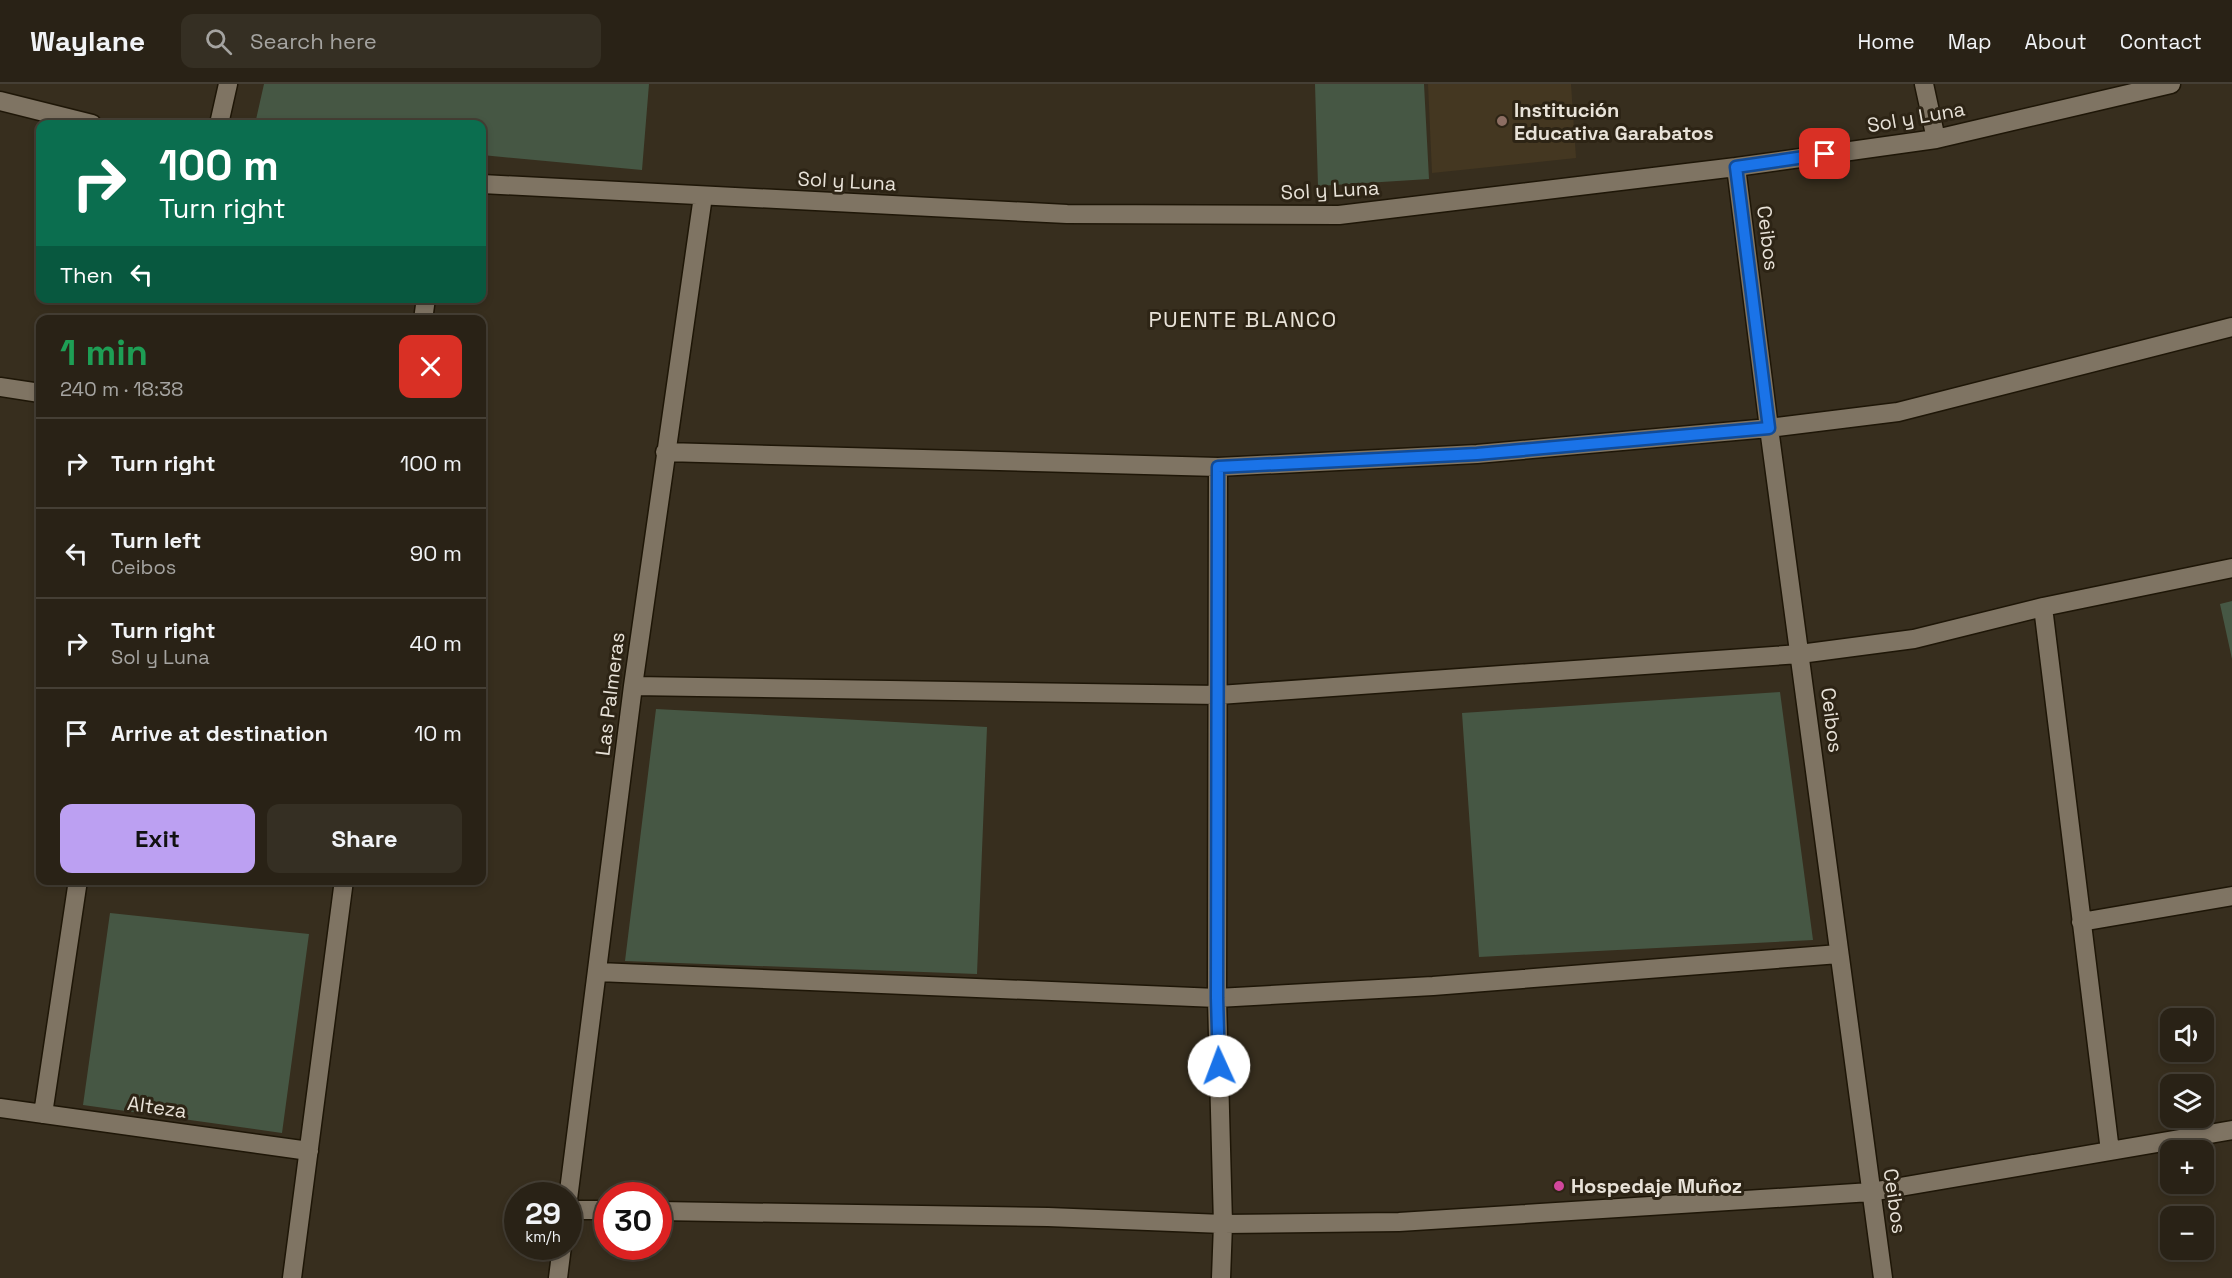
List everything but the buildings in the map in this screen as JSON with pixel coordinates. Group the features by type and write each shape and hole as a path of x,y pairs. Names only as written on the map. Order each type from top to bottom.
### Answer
{"street":[{"path":"220,120 228,84"},
{"path":"1924,84 1936,139"},
{"name":"Sol y Luna","path":"486,184 1067,214 1339,215 1736,167 1936,139 2171,84"},
{"path":"0,101 76,120"},
{"name":"Ceibos","path":"1736,167 1883,1278"},
{"name":"Las Palmeras","path":"570,1182 633,686 703,196"},
{"path":"665,452 1218,467 1477,454 1769,428 1898,412 2232,327"},
{"path":"0,387 36,392"},
{"path":"1218,467 1217,998 1223,1224 1221,1278"},
{"path":"633,686 1219,694 1800,654 1914,639 2043,607 2232,568"},
{"path":"2043,607 2110,1152"},
{"path":"43,1114 77,885"},
{"path":"292,1278 343,885"},
{"path":"2081,922 2232,896"},
{"path":"598,972 1217,998 1433,986 1839,954"},
{"name":"Alteza","path":"0,1108 309,1150"},
{"path":"672,1211 1036,1217 1223,1224 1399,1222 1870,1192 2232,1130"},
{"path":"558,1278 560,1260"}],"shaded area":[{"name":"Institución Educativa Garabatos","path":"1428,84 1571,84 1576,158 1432,173"}],"green space":[{"path":"264,84 649,84 642,170 486,155 486,120 256,120"},
{"path":"1315,84 1424,84 1429,179 1318,186"},
{"path":"2232,601 2232,659 2220,604"},
{"path":"1780,692 1813,940 1479,957 1462,713"},
{"path":"656,709 987,727 977,974 625,961"},
{"path":"110,913 309,934 282,1133 83,1105"}],"place":[{"name":"Institución Educativa Garabatos","path":"1502,121"},
{"name":"Hospedaje Muñoz","path":"1559,1186"}],"district":[{"name":"PUENTE BLANCO","path":"1243,319"}],"route":[{"path":"1219,1066 1217,998 1218,467 1477,454 1769,428 1736,167 1825,154"}]}
